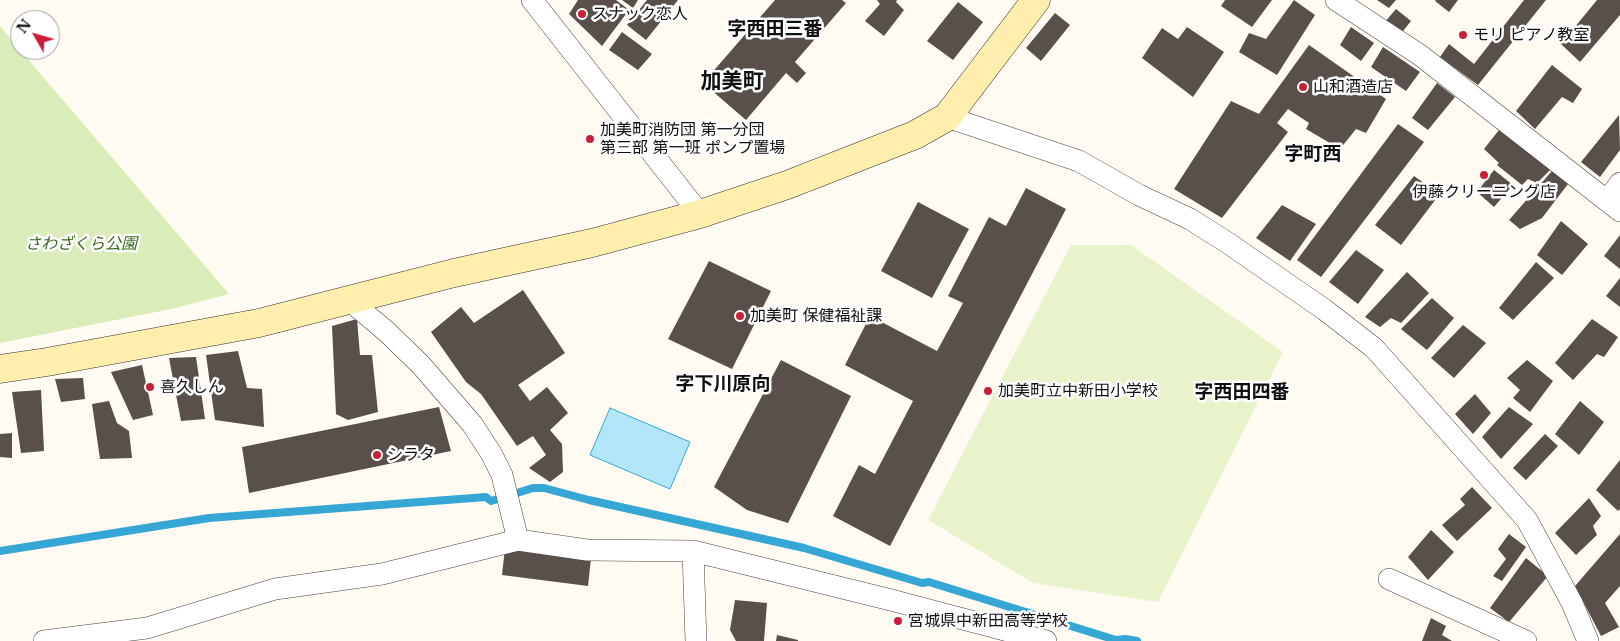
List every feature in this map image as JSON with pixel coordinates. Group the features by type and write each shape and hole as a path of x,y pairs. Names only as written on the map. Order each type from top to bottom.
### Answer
{"street":[{"path":"0,369 259,323 454,273 592,243 700,214 787,185 915,135 947,117 1036,0"},
{"path":"1336,0 1420,55 1613,206 1620,184"},
{"path":"542,4 700,214"},
{"path":"947,117 1079,161 1139,195 1190,219 1228,242 1325,310 1374,348 1527,520 1572,603 1588,641"},
{"path":"348,300 387,332 421,365 472,424 491,453 503,480 518,540"},
{"path":"44,641 147,628 275,589 382,574 518,540 587,550 693,551 882,597 1046,641"},
{"path":"693,551 696,641"},
{"path":"1389,579 1526,641"}],"green space":[{"name":"さわざくら公園","path":"0,26 10,38 10,60 29,60 229,294 171,309 0,343"},
{"path":"1071,245 1131,245 1283,352 1158,602 1033,583 928,520"}],"water":[{"path":"610,408 690,442 670,489 590,455"}],"building":[{"path":"578,0 616,0 629,10 602,46 569,14"},
{"path":"622,0 638,0 633,8"},
{"path":"647,0 678,0 646,40 627,25"},
{"path":"775,0 842,0 846,3 795,62 806,73 797,83 786,73 746,120 703,83"},
{"path":"877,0 897,0 896,2 904,10 884,36 865,21 880,4"},
{"path":"1225,0 1272,0 1252,27 1221,6"},
{"path":"1294,0 1315,15 1277,75 1239,52 1249,33 1266,39"},
{"path":"1377,0 1396,0 1389,8"},
{"path":"1436,0 1458,0 1449,12"},
{"path":"1524,0 1546,0 1478,85 1440,57 1449,44 1474,64"},
{"path":"1597,0 1620,0 1620,15 1580,62 1561,44"},
{"path":"958,2 983,22 953,60 927,41"},
{"path":"1396,9 1411,21 1400,35 1384,23"},
{"path":"1055,13 1070,25 1041,61 1026,48"},
{"path":"1187,27 1224,52 1193,97 1142,58 1162,28 1178,39"},
{"path":"1351,27 1374,43 1361,61 1340,45"},
{"path":"622,32 652,54 638,70 609,50"},
{"path":"1309,45 1386,99 1366,133 1356,129 1340,149 1306,129 1309,123 1288,109 1277,123 1288,132 1222,218 1174,189 1231,101 1259,114"},
{"path":"1383,47 1420,72 1406,91 1371,67"},
{"path":"1552,65 1582,89 1573,103 1562,97 1535,129 1516,111"},
{"path":"1437,83 1455,97 1428,130 1412,118"},
{"path":"1619,115 1620,150 1600,177 1581,162"},
{"path":"1398,124 1424,142 1321,277 1297,260"},
{"path":"1499,130 1551,169 1537,183 1528,179 1522,185 1497,165 1499,163 1484,149"},
{"path":"1494,170 1513,185 1494,207 1477,192"},
{"path":"1552,171 1568,184 1542,218 1520,229 1509,220"},
{"path":"1414,176 1431,188 1436,199 1401,245 1375,225"},
{"path":"1026,188 1066,209 890,546 833,516 859,465 875,474 913,401 845,365 870,316 937,351 963,303 948,296 989,217 1006,226"},
{"path":"918,202 969,229 932,298 881,271"},
{"path":"1282,205 1316,224 1290,261 1256,238"},
{"path":"1561,221 1588,244 1562,275 1537,255"},
{"path":"1620,235 1620,269 1604,256"},
{"path":"1356,250 1384,270 1358,304 1329,282"},
{"path":"709,261 771,291 732,369 668,339"},
{"path":"1536,262 1554,278 1513,320 1499,308"},
{"path":"1407,272 1429,293 1401,323 1391,318 1380,327 1365,317"},
{"path":"1620,278 1620,307 1606,296"},
{"path":"523,290 565,353 518,385 530,401 547,387 568,413 550,430 562,444 563,472 550,482 529,468 546,455 533,436 517,446 481,394 466,382 431,332 461,307 474,323"},
{"path":"1432,298 1454,318 1427,350 1401,329"},
{"path":"357,319 360,355 372,355 378,412 348,420 336,414 332,326"},
{"path":"1592,319 1618,337 1604,357 1597,354 1573,380 1555,363"},
{"path":"1463,325 1486,343 1454,378 1431,358"},
{"path":"238,351 247,388 262,389 264,427 215,420 206,355"},
{"path":"196,357 205,419 181,421 169,358"},
{"path":"781,360 851,396 788,523 747,510 714,487"},
{"path":"1527,360 1553,381 1530,412 1513,398 1520,390 1507,378"},
{"path":"142,365 153,415 133,420 111,372"},
{"path":"83,378 85,399 61,402 55,379"},
{"path":"41,390 44,451 21,453 12,392"},
{"path":"1475,394 1491,413 1473,434 1455,414"},
{"path":"109,401 117,423 129,431 132,458 100,459 92,404"},
{"path":"1580,401 1604,422 1579,455 1555,434"},
{"path":"439,407 451,451 249,493 242,447"},
{"path":"1509,407 1533,424 1501,459 1482,437"},
{"path":"12,433 12,458 0,457 0,434"},
{"path":"1545,434 1558,446 1526,480 1513,468"},
{"path":"1620,460 1620,509 1618,511 1596,490"},
{"path":"1472,487 1492,508 1457,541 1442,525 1465,505 1460,499"},
{"path":"1589,498 1601,516 1593,526 1597,535 1576,555 1555,533"},
{"path":"1431,530 1454,552 1428,580 1408,557"},
{"path":"1509,534 1526,547 1502,581 1493,576 1506,559 1498,549"},
{"path":"1620,534 1620,586 1605,603 1619,627 1601,636 1575,586"},
{"path":"505,548 591,558 588,586 502,575"},
{"path":"1526,558 1548,576 1509,622 1490,608"},
{"path":"735,600 767,603 764,641 736,641 730,630"},
{"path":"1431,618 1446,626 1442,635 1452,641 1422,641"},
{"path":"777,635 798,640 798,641 776,641"}],"waterway":[{"path":"0,551 209,518 486,497 491,501 533,488 544,488 589,500 804,548 922,583 929,582 1116,640 1137,641"}],"place":[{"name":"スナック恋人","path":"582,14"},
{"name":"モリ ピアノ教室","path":"1463,35"},
{"name":"山和酒造店","path":"1303,87"},
{"name":"加美町消防団 第一分団 第三部 第一班 ポンプ置場","path":"590,139"},
{"name":"伊藤クリーニング店","path":"1484,175"},
{"name":"加美町 保健福祉課","path":"740,316"},
{"name":"喜久しん","path":"150,387"},
{"name":"加美町立中新田小学校","path":"988,391"},
{"name":"シラタ","path":"377,455"},
{"name":"宮城県中新田高等学校","path":"898,621"}],"district":[{"name":"字西田三番","path":"775,30"},
{"name":"加美町","path":"732,82"},
{"name":"字町西","path":"1313,155"},
{"name":"字下川原向","path":"723,385"},
{"name":"字西田四番","path":"1242,393"}]}
